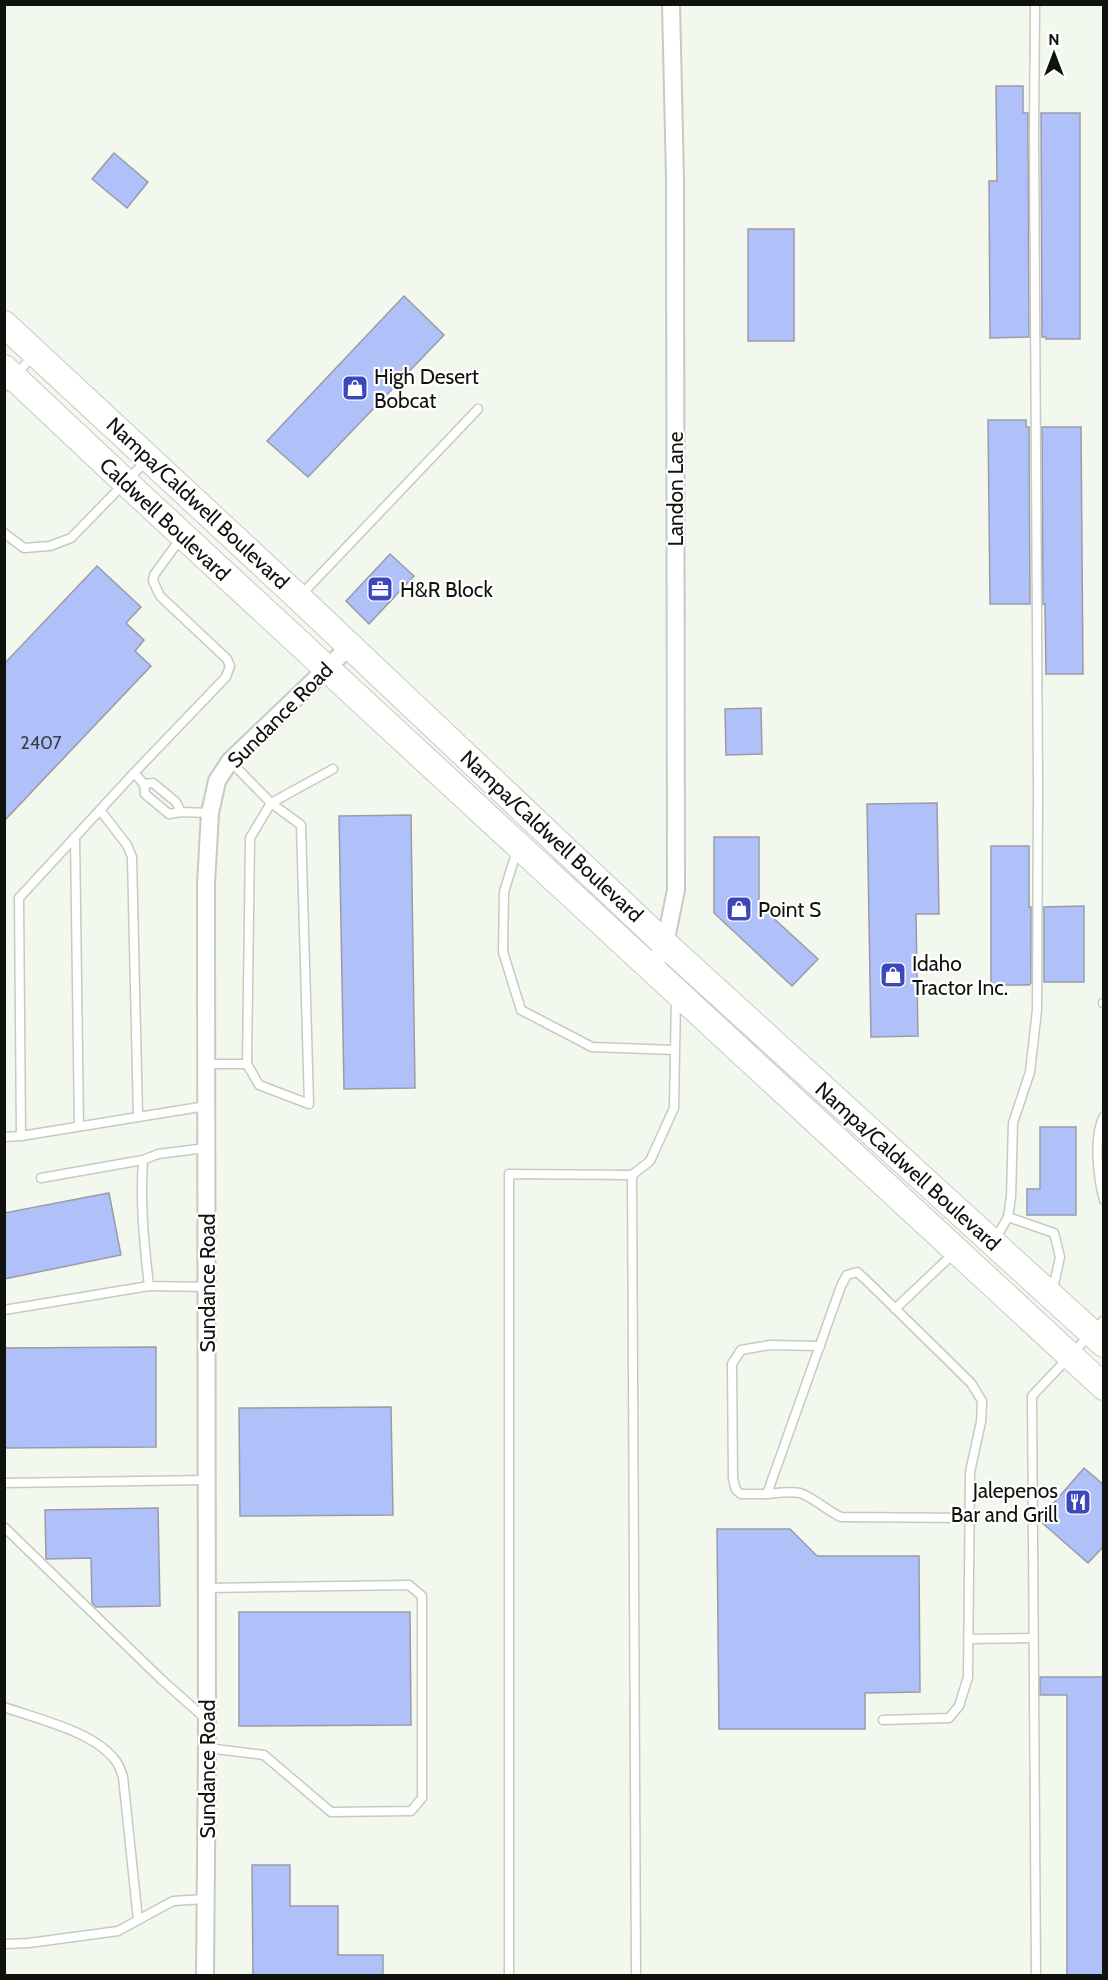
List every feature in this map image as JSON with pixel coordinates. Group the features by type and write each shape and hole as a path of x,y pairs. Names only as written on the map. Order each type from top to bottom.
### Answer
{"main road":[{"name":"Nampa/Caldwell Boulevard","path":"4,324 299,597 665,944 1051,1296 1100,1332"},
{"name":"Caldwell Boulevard","path":"7,377 183,535 327,669"},
{"name":"Nampa/Caldwell Boulevard","path":"327,669 1104,1387"}],"street":[{"name":"Landon Lane","path":"652,969 665,944 676,890 675,179 671,4"},
{"name":"Sundance Road","path":"205,1976 206,884 210,813 217,781 230,761 350,646"}],"lane":[{"path":"993,1243 1008,1217 1011,1197 1013,1123 1030,1072 1037,1010 1035,4"},
{"path":"7,377 36,353"},
{"path":"299,597 478,410"},
{"path":"4,533 24,548 50,546 71,538 149,458"},
{"path":"21,1136 20,898 134,773 226,677 230,666 227,659 160,596 155,587 154,576 183,535"},
{"path":"230,761 271,803 301,825 309,1104 259,1085 247,1064 250,838 271,803 333,769"},
{"path":"134,773 144,784 145,794 169,814 210,813"},
{"path":"144,784 153,783 176,802 181,812"},
{"path":"100,810 127,845 132,856 138,1117"},
{"path":"75,837 80,1126"},
{"path":"518,846 504,892 503,952 521,1010 592,1047 674,1050"},
{"path":"509,1976 509,1174 632,1175 650,1161 674,1108 677,992"},
{"path":"207,1064 247,1064"},
{"path":"4,1137 206,1106"},
{"path":"1104,1116 1099,1126 1099,1182 1104,1200"},
{"path":"41,1178 142,1160 158,1154 206,1148"},
{"path":"142,1160 142,1235 149,1286"},
{"path":"632,1175 636,1976"},
{"path":"1008,1217 1054,1233 1060,1257 1051,1296"},
{"path":"895,1309 956,1251"},
{"path":"767,1494 841,1286 847,1275 857,1272 971,1383 982,1401 981,1422 970,1472 968,1677 959,1706 949,1718 883,1720"},
{"path":"4,1310 149,1286 207,1287"},
{"path":"1036,1976 1032,1396 1070,1356 1100,1332"},
{"path":"820,1346 770,1345 741,1350 732,1364 732,1479 736,1490 741,1494 798,1492 841,1517 971,1518"},
{"path":"4,1483 207,1479"},
{"path":"4,1527 162,1680 207,1720"},
{"path":"207,1588 409,1585 422,1596 422,1798 411,1811 331,1812 264,1755 207,1748"},
{"path":"969,1639 1033,1638"},
{"path":"4,1707 72,1731 96,1743 115,1760 123,1777 138,1920"},
{"path":"4,1944 118,1931 173,1901 206,1899"}],"building":[{"path":"996,86 1023,86 1023,113 1028,113 1029,337 990,338 989,181 997,181"},
{"path":"1041,113 1080,113 1080,339 1042,337"},
{"path":"114,153 148,182 127,208 92,179"},
{"path":"748,229 794,229 794,341 748,341"},
{"name":"High Desert Bobcat","path":"404,296 444,335 308,477 267,441"},
{"path":"988,420 1026,420 1026,427 1029,427 1030,604 990,604"},
{"path":"1042,427 1081,427 1083,674 1046,674 1045,604 1043,604"},
{"name":"H&R Block","path":"390,554 414,576 369,624 346,601"},
{"path":"97,566 141,607 126,623 144,640 135,651 151,666 4,821 4,664"},
{"path":"761,708 762,754 726,755 725,709"},
{"name":"Idaho Tractor Inc.","path":"937,803 939,914 916,914 918,1036 871,1037 867,804"},
{"path":"411,815 415,1088 344,1089 339,816"},
{"name":"Point S","path":"714,837 759,837 759,905 818,959 792,986 714,913"},
{"path":"991,846 1029,846 1031,983 1029,985 991,985"},
{"path":"1084,906 1084,982 1044,982 1044,907"},
{"path":"1040,1127 1076,1127 1076,1215 1027,1215 1027,1189 1040,1189"},
{"path":"109,1193 121,1255 4,1279 4,1213"},
{"path":"156,1347 156,1447 4,1448 4,1348"},
{"path":"391,1407 393,1515 240,1516 239,1408"},
{"name":"Jalepenos Bar and Grill","path":"1084,1468 1104,1485 1104,1546 1088,1563 1039,1520"},
{"path":"158,1508 160,1606 96,1607 92,1603 91,1558 46,1559 45,1510"},
{"path":"717,1529 790,1529 817,1556 919,1556 920,1692 865,1693 865,1729 719,1729"},
{"path":"239,1612 410,1612 411,1725 239,1726"},
{"path":"1040,1677 1104,1677 1104,1976 1067,1976 1067,1695 1040,1695"},
{"path":"252,1865 290,1865 290,1906 338,1906 338,1955 383,1955 383,1976 253,1976"}],"place":[{"name":"High Desert Bobcat","path":"355,388"},
{"name":"H&R Block","path":"380,589"},
{"name":"Point S","path":"739,909"},
{"name":"Idaho Tractor Inc.","path":"893,975"},
{"name":"Jalepenos Bar and Grill","path":"1078,1502"}]}
